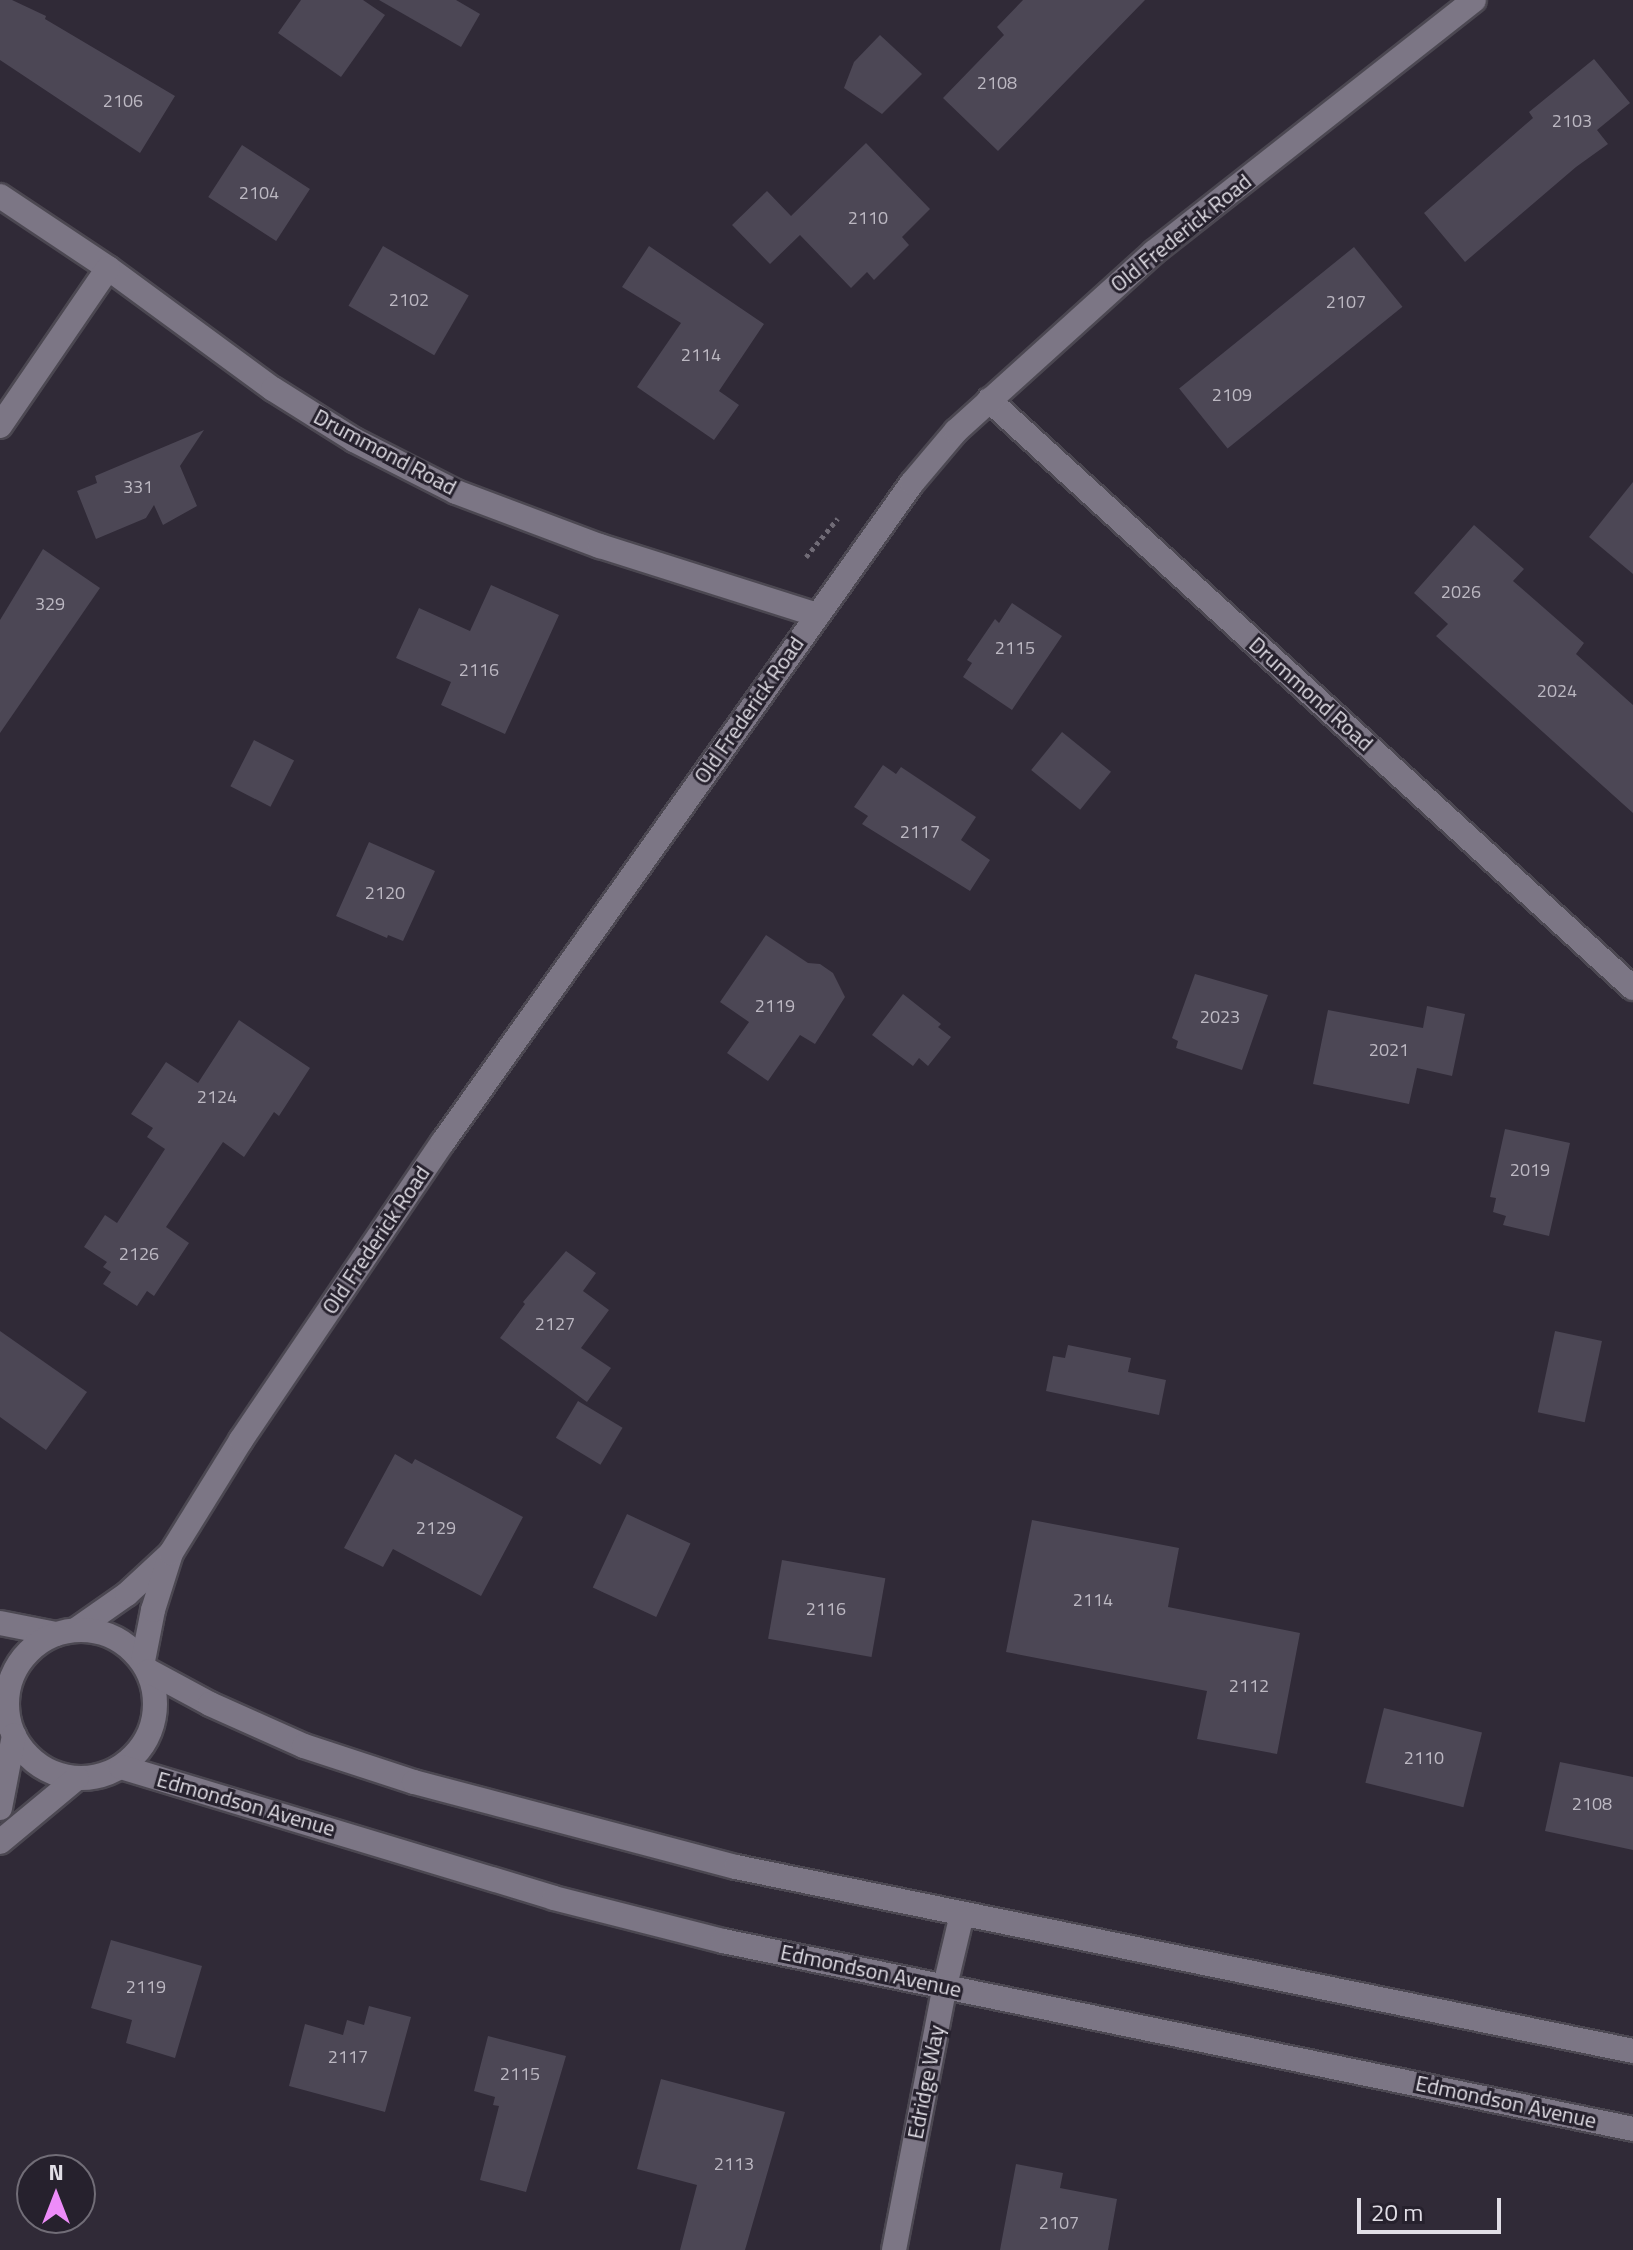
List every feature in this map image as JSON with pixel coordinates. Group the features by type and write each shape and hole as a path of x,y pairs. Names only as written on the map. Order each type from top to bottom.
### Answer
{"street":[{"name":"Old Frederick Road","path":"146,1666 153,1610 171,1553 241,1440 443,1142 912,483 956,431 1154,252 1474,0"},
{"name":"Drummond Road","path":"0,196 108,268 273,389 354,440 456,492 600,546 817,615"},
{"path":"0,426 108,268"},
{"name":"Drummond Road","path":"989,400 1633,988"},
{"name":"Old Frederick Road","path":"66,1631 127,1594 171,1553"},
{"path":"0,1623 102,1632 126,1643 146,1666 210,1704 304,1746 414,1782 736,1867 1633,2051"},
{"path":"0,1808 8,1726 7,1697 14,1670 31,1648 66,1631"},
{"path":"8,1726 29,1757 51,1772 77,1778 100,1776 121,1767 141,1749 153,1725 156,1697 146,1666"},
{"name":"Edmondson Avenue","path":"121,1767 554,1898 723,1941 1633,2129"},
{"path":"0,1842 77,1778"},
{"name":"Edridge Way","path":"894,2250 962,1914"}],"building":[{"path":"0,0 12,0 46,16 45,19 175,96 140,153 0,60"},
{"path":"301,0 363,0 385,15 341,77 278,33"},
{"path":"379,0 456,0 480,14 461,47"},
{"path":"1023,0 1145,0 998,151 943,98 1004,35 997,27"},
{"path":"880,35 922,74 882,114 844,88 854,62"},
{"path":"1594,59 1630,103 1597,130 1608,144 1576,167 1465,262 1424,213 1533,118 1529,112"},
{"path":"866,143 930,209 902,237 909,245 874,280 867,272 851,288 800,235 770,264 732,225 767,191 791,216"},
{"path":"242,145 310,189 276,241 208,197"},
{"path":"383,246 469,296 434,355 348,306"},
{"path":"649,246 764,324 719,391 739,405 714,440 637,387 681,323 622,287"},
{"path":"1354,247 1402,307 1228,448 1179,389"},
{"path":"204,430 180,466 197,506 163,525 154,505 146,518 96,539 77,491 97,483 95,476"},
{"path":"1633,482 1633,574 1589,537"},
{"path":"1474,525 1524,569 1513,581 1584,643 1576,654 1633,705 1633,813 1436,636 1448,624 1414,593"},
{"path":"43,549 100,588 0,733 0,620"},
{"path":"491,585 559,615 505,734 441,705 451,682 396,658 419,608 470,631"},
{"path":"1012,603 1062,636 1012,710 963,677 972,663 967,660 995,619 999,623"},
{"path":"1062,732 1111,772 1080,810 1031,770"},
{"path":"254,740 294,760 270,807 230,786"},
{"path":"883,765 896,774 901,767 976,817 961,840 990,860 970,891 862,824 868,816 854,807"},
{"path":"369,842 435,871 403,941 388,935 387,938 336,916"},
{"path":"766,935 808,963 820,964 833,973 845,997 815,1044 800,1035 768,1081 727,1053 749,1022 720,1002"},
{"path":"1195,974 1268,995 1242,1070 1176,1048 1178,1041 1172,1038"},
{"path":"903,994 941,1024 938,1027 951,1037 928,1066 919,1058 913,1066 872,1035"},
{"path":"1427,1006 1465,1014 1452,1076 1417,1068 1409,1104 1313,1084 1328,1010 1423,1028"},
{"path":"239,1020 310,1068 279,1116 274,1112 244,1157 223,1142 166,1227 189,1243 154,1296 147,1291 137,1306 103,1284 111,1272 103,1267 107,1262 84,1247 105,1215 117,1223 165,1149 147,1137 153,1128 131,1114 166,1062 198,1083"},
{"path":"1505,1129 1570,1143 1549,1236 1503,1225 1506,1216 1493,1212 1496,1198 1490,1197"},
{"path":"566,1251 596,1273 583,1291 609,1310 581,1348 611,1368 587,1402 500,1338 525,1304 523,1302"},
{"path":"0,1331 87,1392 46,1450 0,1417"},
{"path":"1555,1331 1602,1341 1585,1422 1538,1412"},
{"path":"1068,1345 1131,1358 1128,1372 1166,1380 1159,1415 1046,1391 1053,1356 1065,1358"},
{"path":"578,1401 623,1428 600,1465 556,1438"},
{"path":"395,1454 412,1464 415,1459 523,1517 481,1596 393,1549 383,1567 344,1548"},
{"path":"627,1514 690,1544 656,1617 593,1587"},
{"path":"1032,1520 1179,1548 1168,1607 1300,1633 1277,1754 1197,1739 1207,1691 1006,1652"},
{"path":"782,1560 885,1578 872,1657 768,1639"},
{"path":"1384,1708 1482,1732 1463,1807 1365,1783"},
{"path":"1560,1762 1633,1777 1633,1850 1545,1831"},
{"path":"111,1940 202,1966 175,2058 126,2043 132,2020 91,2008"},
{"path":"369,2006 411,2017 385,2112 289,2086 305,2024 343,2035 347,2020 364,2025"},
{"path":"488,2036 566,2056 526,2192 480,2180 499,2106 493,2105 495,2097 474,2091"},
{"path":"661,2079 785,2112 745,2250 680,2250 697,2185 637,2169"},
{"path":"1016,2164 1063,2173 1060,2188 1117,2199 1108,2250 1000,2250"}]}
